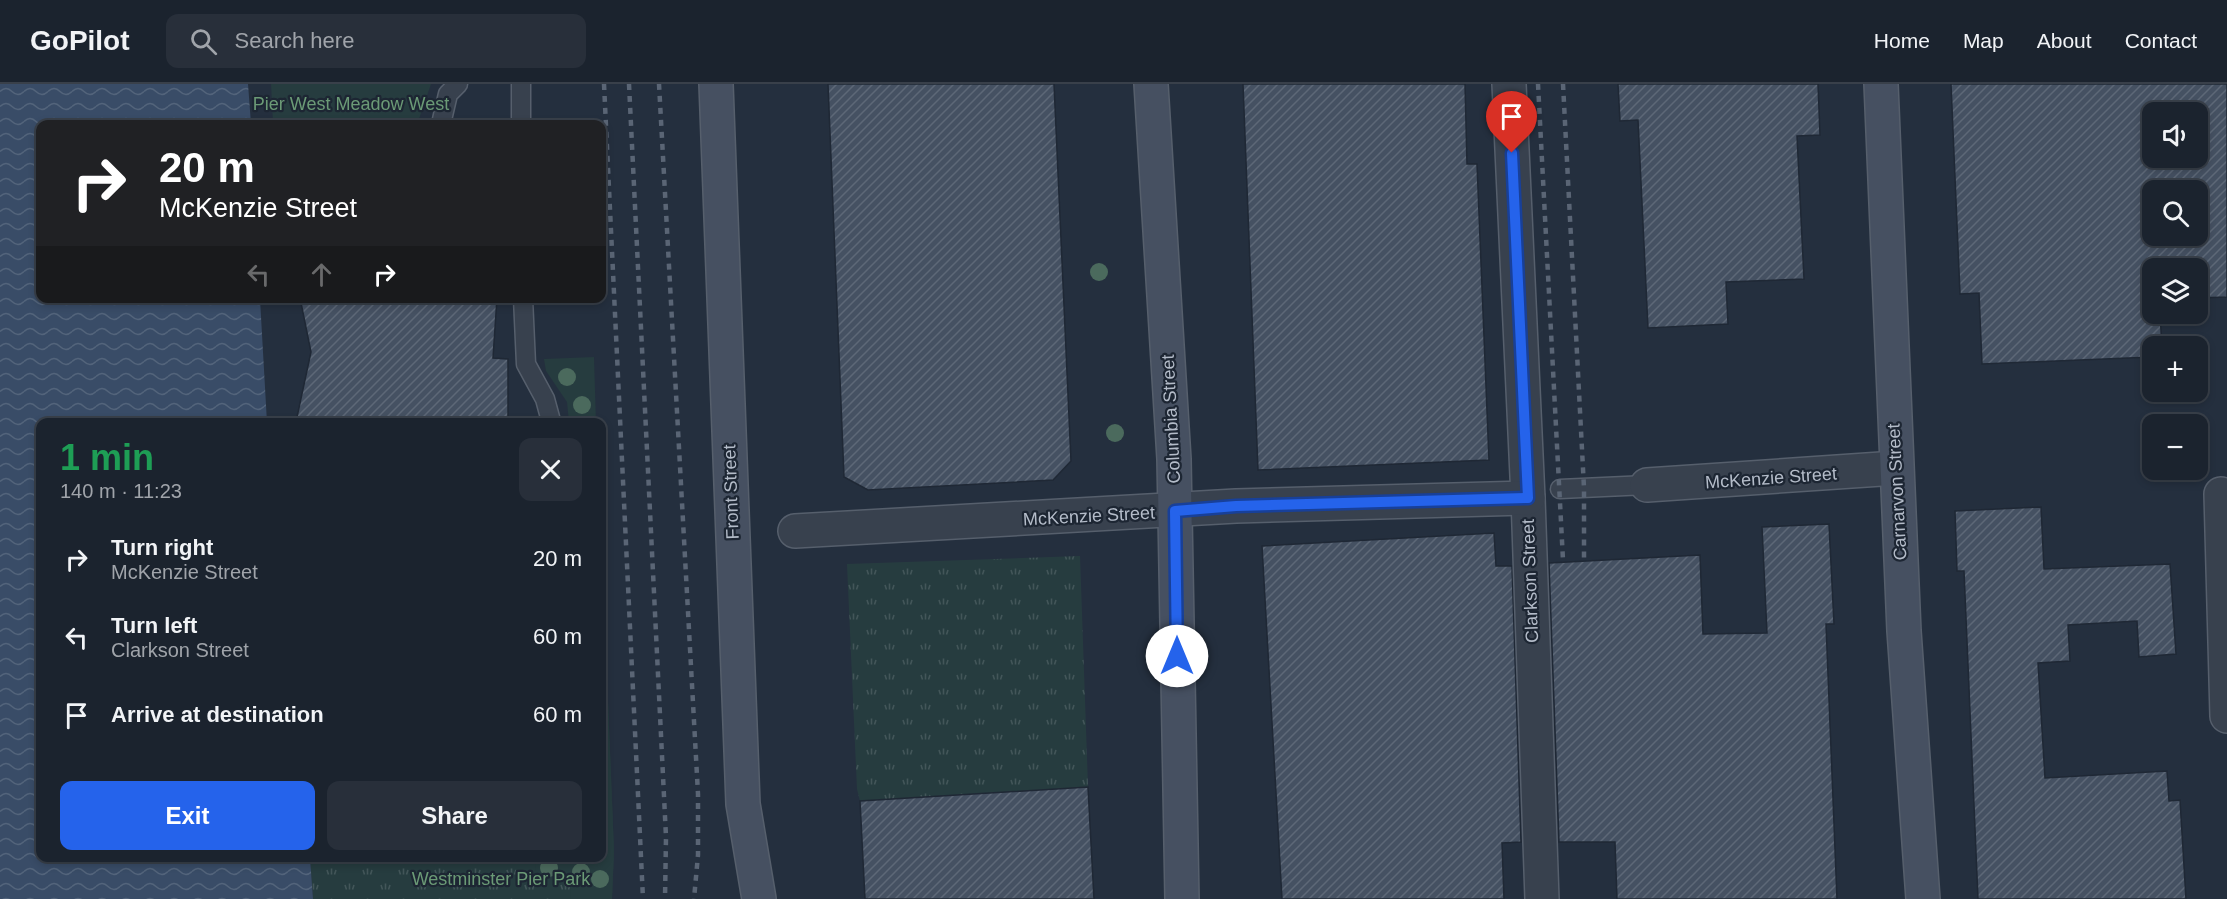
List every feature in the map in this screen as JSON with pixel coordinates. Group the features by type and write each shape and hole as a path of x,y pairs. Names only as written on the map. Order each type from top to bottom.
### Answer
{"street":[{"name":"Front Street","path":"716,84 742,804 759,899"},
{"name":"Columbia Street","path":"1151,84 1175,511 1178,817 1182,899"},
{"name":"Clarkson Street","path":"1509,84 1528,498 1542,899"},
{"name":"Carnarvon Street","path":"1881,84 1904,631 1923,899"},
{"name":"McKenzie Street","path":"1647,485 1896,468"},
{"path":"2221,494 2227,716"},
{"name":"McKenzie Street","path":"795,531 1236,506 1528,498"}],"lane":[{"path":"442,120 448,94 458,84"},
{"path":"521,84 521,120"},
{"path":"523,303 526,364 545,399 550,418"},
{"path":"1560,489 1647,485"}],"green space":[{"name":"Pier West Meadow West","path":"271,84 431,84 419,120 273,120"},
{"path":"594,357 596,418 569,418 567,402 546,371 544,359"},
{"path":"1080,556 1088,787 860,801 857,789 847,564"},
{"name":"Westminster Pier Park","path":"606,651 614,851 612,899 313,899 310,862 606,862"},
{"path":"606,651 614,851 612,899 571,899 570,881 536,876 535,862 606,862"}],"water":[{"path":"0,84 248,84 251,120 36,120 36,303 260,303 267,418 36,418 36,862 310,862 313,899 0,899"}],"building":[{"path":"828,84 1054,84 1071,461 1053,480 868,490 844,477"},
{"path":"1243,84 1465,84 1467,164 1477,164 1489,460 1258,470"},
{"path":"1618,84 1818,84 1820,135 1797,136 1804,279 1726,282 1728,324 1648,328 1638,120 1620,121"},
{"path":"1951,84 2227,84 2227,297 2208,298 2208,258 2142,258 2142,324 2161,324 2161,336 2142,336 2142,357 1982,364 1979,293 1960,294"},
{"path":"301,303 497,303 493,358 508,359 508,418 297,417 311,352"},
{"path":"2041,507 2044,569 2170,564 2176,654 2139,657 2137,621 2068,625 2070,661 2038,663 2045,778 2167,771 2169,801 2180,800 2186,899 1978,899 1964,571 1957,571 1955,511"},
{"path":"1829,524 1834,624 1826,624 1837,899 1617,899 1615,842 1559,842 1549,563 1700,555 1703,634 1767,633 1762,527"},
{"path":"1494,533 1496,566 1512,566 1521,842 1502,843 1504,899 1282,899 1262,546"},
{"path":"1088,787 1094,899 865,899 860,801"}],"railway":[{"path":"604,84 606,120"},
{"path":"629,84 666,837 665,899"},
{"path":"659,84 698,794 698,855 694,899"},
{"path":"1538,84 1563,560"},
{"path":"1563,84 1584,488 1584,560"},
{"path":"606,126 643,899"}],"route":[{"path":"1177,656 1175,511 1236,506 1528,498 1512,153"}]}
